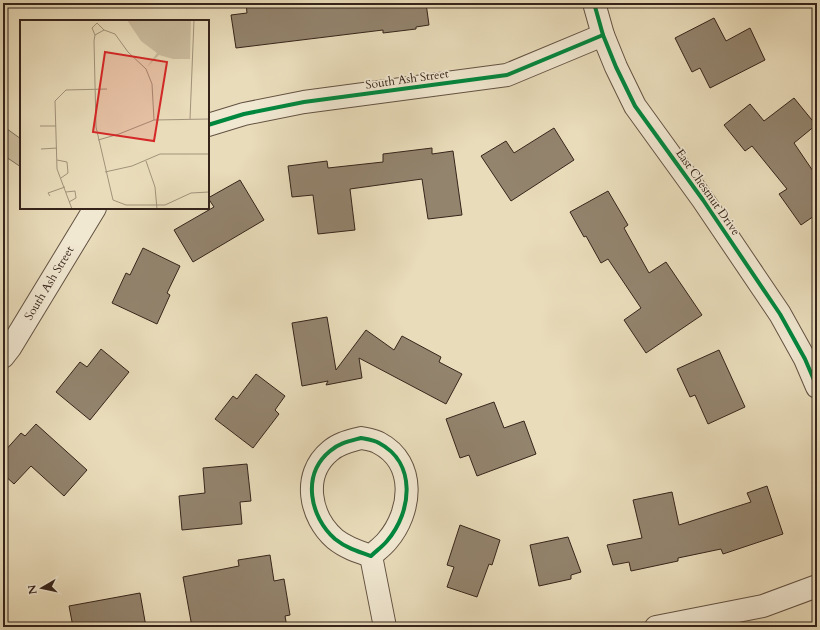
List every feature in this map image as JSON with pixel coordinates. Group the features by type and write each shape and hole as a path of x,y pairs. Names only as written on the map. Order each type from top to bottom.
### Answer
{"street":[{"name":"East Chestnut Drive","path":"594,3 603,35 616,67 635,106 703,200 780,314 805,359 817,387"},
{"name":"South Ash Street","path":"209,125 244,114 304,102 508,75 603,35"},
{"name":"South Ash Street","path":"3,357 94,209"},
{"path":"361,438 378,442 392,452 407,479 407,495 398,525 387,541 371,556 349,548 335,539 324,526 315,511 311,495 313,478 319,463 330,450 344,442 361,438"},
{"path":"371,556 385,627"},
{"path":"656,627 763,606 817,586"}],"shaded area":[{"path":"3,126 20,138 20,166 3,155"}],"building":[{"path":"246,3 426,3 429,25 416,27 416,29 383,33 383,30 236,48 231,15 247,13"},
{"path":"714,18 726,41 750,28 765,60 710,88 700,68 692,72 675,38"},
{"path":"794,98 816,125 794,143 817,177 817,214 801,225 779,194 787,189 752,146 745,151 724,125 750,104 764,121"},
{"path":"554,128 574,160 511,201 481,156 506,141 514,153"},
{"path":"432,148 432,154 453,151 462,215 428,219 422,179 350,189 355,230 318,234 313,195 292,197 288,166 327,161 328,168 383,162 383,154"},
{"path":"240,180 264,220 193,262 174,230 214,207 209,197"},
{"path":"608,191 628,225 624,228 649,273 666,262 702,315 646,353 624,320 641,308 608,259 601,263 586,236 584,237 570,212"},
{"path":"143,248 180,266 167,293 170,295 157,324 112,303 126,273 130,275"},
{"path":"327,317 336,370 366,330 394,350 402,336 441,357 439,362 462,374 446,404 359,358 362,378 326,385 328,381 302,386 292,323"},
{"path":"101,349 129,372 90,420 56,392 80,362 87,367"},
{"path":"719,350 745,407 708,424 695,395 690,397 677,369"},
{"path":"256,374 285,396 275,410 279,414 253,448 215,419 233,396 237,399"},
{"path":"494,402 504,428 524,421 536,454 477,476 469,455 460,458 446,419"},
{"path":"36,424 87,470 64,496 31,466 14,484 3,474 3,453 21,433 25,436"},
{"path":"247,464 251,501 240,502 242,524 182,530 179,496 205,493 203,468"},
{"path":"767,486 783,534 723,554 721,549 678,558 678,561 631,571 629,562 613,565 607,545 642,538 633,500 672,492 679,525 751,502 747,493"},
{"path":"460,525 500,540 492,565 489,564 477,597 447,587 454,567 447,565"},
{"path":"568,537 581,572 571,575 571,579 539,586 530,545"},
{"path":"270,555 274,581 284,579 290,615 285,616 287,627 192,627 183,577 239,566 238,560"},
{"path":"140,593 146,627 73,627 69,606"}],"cycle path":[{"path":"594,3 603,35 616,67 635,106 703,200 780,314 805,359 817,387"},
{"path":"209,125 244,114 304,102 507,75 603,35"},
{"path":"361,438 377,442 391,452 400,463 405,475 407,489 402,516 385,543 371,556 339,542 326,530 315,508 312,496 312,484 315,472 321,461 337,446 361,438"}]}
